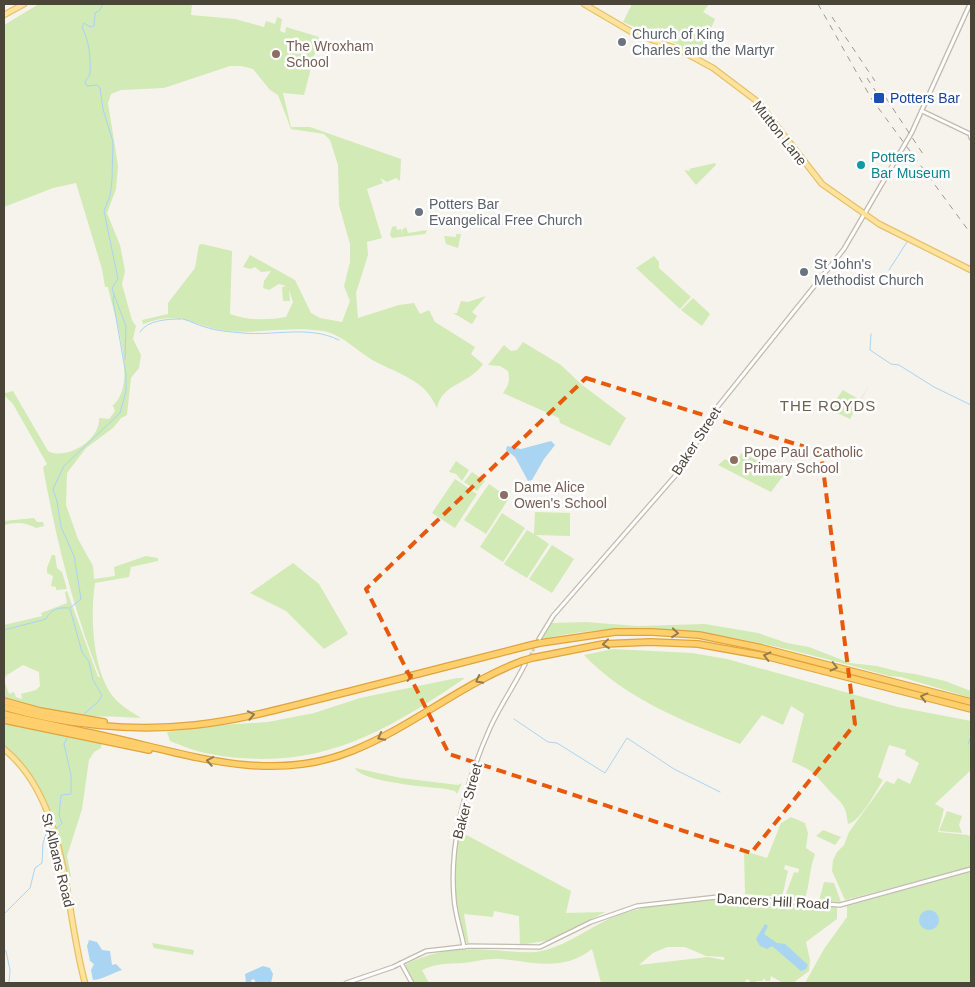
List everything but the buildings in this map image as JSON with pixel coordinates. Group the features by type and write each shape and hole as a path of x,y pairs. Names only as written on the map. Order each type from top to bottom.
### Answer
{"highway":[{"path":"4,707 35,715 90,724 157,728 203,724 257,714 531,645 539,641 615,632 666,632 708,637 762,648 971,702"},
{"path":"4,720 191,757 264,767 296,766 330,759 370,744 472,683 524,663 532,658 603,644 650,642 698,644 765,656 971,709"},
{"path":"4,701 49,712 106,722 203,724"},
{"path":"4,714 191,757"}],"main road":[{"path":"4,15 24,4"},
{"name":"Mutton Lane","path":"584,4 635,34 702,60 740,87 764,108 818,180 865,214 899,235 971,270"},
{"name":"St Albans Road","path":"4,749 34,784 52,828 68,895 85,983"}],"street":[{"name":"Baker Street","path":"539,641 559,609 682,468 709,417 835,262 865,214 922,111 970,4"},
{"path":"922,111 971,135"},
{"name":"Baker Street","path":"464,947 455,910 453,887 453,865 458,830 470,780 490,726 524,663"},
{"name":"Dancers Hill Road","path":"346,983 401,963 426,951 464,947 540,947 591,922 622,910 672,901 733,897 844,904 971,869"},
{"path":"401,963 412,983"}],"highlighted area":[{"path":"586,378 821,452 855,724 751,853 449,754 366,589"}],"green space":[{"path":"39,4 192,4 191,15 235,19 264,27 266,21 275,24 277,17 282,19 280,31 285,33 286,27 319,37 304,95 283,93 291,127 310,127 401,159 400,181 396,178 387,182 380,178 383,183 367,189 382,238 367,242 368,255 356,293 358,318 399,305 414,303 420,314 429,310 435,322 475,347 471,354 483,364 471,376 444,393 437,408 429,394 418,384 372,359 338,336 323,331 299,329 252,332 228,331 187,320 168,318 143,324 142,320 168,314 168,303 195,268 199,245 202,244 232,251 230,314 258,319 286,317 293,302 289,290 290,301 283,301 282,287 286,286 279,284 269,290 263,288 264,281 271,271 261,272 255,267 250,269 243,267 250,255 295,280 311,313 320,318 342,322 350,301 344,286 350,262 350,244 339,205 338,165 330,140 324,134 291,129 278,95 270,90 253,69 230,66 164,88 121,90 111,94 108,103 118,166 116,189 107,213 120,245 125,271 122,284 132,320 136,326 133,339 141,355 139,368 131,378 127,415 86,448 67,473 66,505 78,539 93,566 94,579 115,576 114,567 146,556 158,558 158,561 131,567 129,577 95,583 93,596 93,628 97,660 102,675 108,689 116,700 141,718 68,715 4,698 4,680 9,694 14,692 16,697 22,699 21,694 36,690 40,686 39,672 23,665 7,675 6,678 4,669 4,625 42,616 41,613 67,603 65,592 67,591 98,677 100,677 74,600 60,547 43,467 47,464 13,404 4,395 4,392 13,391 48,451 64,453 73,451 88,441 98,426 99,418 109,419 115,411 113,406 111,407 119,397 124,384 123,350 119,333 108,287 105,287 102,269 76,183 53,188 4,207 4,25"},
{"path":"632,4 709,4 703,12 715,19 701,51 695,52 661,37 656,29 653,35 623,22"},
{"path":"715,163 716,165 696,185 684,170 690,171 689,169"},
{"path":"396,226 397,230 401,229 403,236 402,230 406,227 408,233 427,230 425,234 392,238 390,235 392,227"},
{"path":"456,234 461,234 458,248 446,244 444,236 456,237"},
{"path":"654,256 659,262 659,268 691,297 680,309 636,268"},
{"path":"486,296 472,312 477,316 472,324 453,313 457,313 461,301 468,302"},
{"path":"693,298 710,314 702,326 681,310"},
{"path":"523,342 561,365 581,384 626,418 610,446 560,423 559,418 503,393 507,387 508,371 500,366 488,365 504,345 511,351 517,350"},
{"path":"870,384 850,419 829,409 843,390 860,400"},
{"path":"741,453 786,472 771,492 718,465 725,459 736,465"},
{"path":"456,461 469,470 462,481 456,474 449,472"},
{"path":"472,472 485,481 477,491 464,482"},
{"path":"455,479 477,494 455,528 432,513"},
{"path":"489,484 509,498 486,534 464,520"},
{"path":"535,512 570,513 570,536 536,535 549,544 527,578 504,564 527,530 534,534"},
{"path":"502,513 525,528 503,562 480,547"},
{"path":"34,518 37,522 43,522 44,526 36,528 20,523 4,525 4,521"},
{"path":"552,545 574,559 552,593 529,579"},
{"path":"52,555 55,555 57,568 62,572 67,589 56,590 56,587 51,586 53,576 47,573 47,568"},
{"path":"293,563 319,584 348,634 324,649 286,611 250,593"},
{"path":"586,622 637,626 705,624 758,633 787,643 809,647 850,663 877,666 945,681 971,691 971,698 901,677 889,676 802,653 718,635 676,630 632,629 588,632 542,639 551,623"},
{"path":"613,649 692,653 727,659 898,707 971,721 971,770 935,804 944,809 938,832 968,835 971,837 971,867 845,900 832,871 833,860 837,852 844,845 849,832 886,781 894,784 898,778 910,784 919,763 905,755 906,750 889,745 878,777 883,780 863,812 853,822 848,824 846,811 839,800 812,772 792,762 804,714 791,706 783,725 762,715 740,744 677,718 637,697 601,671 584,655"},
{"path":"465,678 404,717 375,732 315,753 282,758 248,759 210,754 170,741 167,732 221,725 268,722 314,713 360,698"},
{"path":"4,722 102,741 101,748 94,752 89,760 82,809 67,856 71,877 68,877 53,823 39,790 18,760 4,746"},
{"path":"355,768 401,778 458,785 462,783 457,794 455,791 446,789 369,777 360,773"},
{"path":"947,811 962,816 959,825 962,833 939,831"},
{"path":"791,817 805,823 808,833 806,848 815,854 805,899 785,897 794,872 798,873 799,869 785,865 784,869 788,871 782,897 745,894 744,851 767,858 781,823"},
{"path":"823,830 841,837 835,845 816,836"},
{"path":"459,831 571,891 566,913 605,912 551,940 520,945 519,916 494,911 493,917 464,914 469,945 466,942 462,928 455,887 455,859"},
{"path":"971,872 971,983 805,983 824,949 847,917 847,906"},
{"path":"824,882 834,883 841,902 819,901"},
{"path":"714,899 837,906 837,919 806,942 810,960 809,971 793,983 783,983 771,976 770,981 766,981 763,978 763,981 756,981 756,983 751,983 748,979 745,981 746,983 601,983 592,949 570,961 559,963 548,964 496,959 437,965 422,970 429,983 415,983 405,965 426,956 448,951 482,949 536,952 547,950 606,920 628,912 665,904","holes":["667,947 685,947 706,956 724,957 724,960 708,957 639,965 653,953"]},
{"path":"152,943 194,950 193,955 154,948"}],"water":[{"path":"551,441 555,445 544,459 532,480 528,481 515,457 506,450 507,446 521,449"},
{"path":"929,910 936,913 939,920 936,927 929,930 922,927 919,920 922,913"},
{"path":"765,924 768,926 764,934 777,943 785,944 808,965 806,969 801,971 772,946 767,949 760,946 756,939"},
{"path":"89,940 97,942 102,950 110,951 112,965 116,964 122,970 93,980 91,970 94,964 90,961 87,946"},
{"path":"263,966 270,968 273,974 271,983 256,983 254,979 251,980 251,983 246,983 245,974"}],"waterway":[{"path":"70,608 81,599 74,556 61,527 53,489 64,466 120,413 126,391 126,375 112,288 118,279 104,211 110,196 113,142 103,109 100,88 97,85 87,86 85,83 90,74 90,61 88,44 82,27 84,23 90,27 94,26 95,13 99,11 103,4"},
{"path":"889,270 907,242"},
{"path":"114,295 126,326 125,359"},
{"path":"140,332 143,328 153,323 181,319"},
{"path":"183,319 224,331 255,334 304,332 316,333 339,340"},
{"path":"871,334 870,350 891,364 899,365 934,387 971,405"},
{"path":"4,630 46,619 56,609 69,608"},
{"path":"70,609 82,652 89,662 93,680 102,695 99,701 84,714"},
{"path":"514,719 548,742 557,743 605,773 627,738 674,769 720,792"},
{"path":"968,744 971,736"},
{"path":"55,830 62,823 59,816 61,795 71,794 71,775 64,744 67,738"},
{"path":"4,914 30,888 35,868 42,863 43,843 46,834 51,832"},
{"path":"4,950 6,951 10,970 9,983"}],"tunnel":[{"path":"528,659 536,645"}],"railway":[{"path":"818,4 871,98 971,234"},
{"path":"832,17 875,81"},
{"path":"867,78 886,107"},
{"path":"886,98 923,154"}],"place":[{"name":"Church of King Charles and the Martyr","path":"622,42"},
{"name":"The Wroxham School","path":"276,54"},
{"name":"Potters Bar","path":"879,98"},
{"name":"Potters Bar Museum","path":"861,165"},
{"name":"Potters Bar Evangelical Free Church","path":"419,212"},
{"name":"St John's Methodist Church","path":"804,272"},
{"name":"Pope Paul Catholic Primary School","path":"734,460"},
{"name":"Dame Alice Owen's School","path":"504,495"}],"district":[{"name":"THE ROYDS","path":"828,405"}]}
